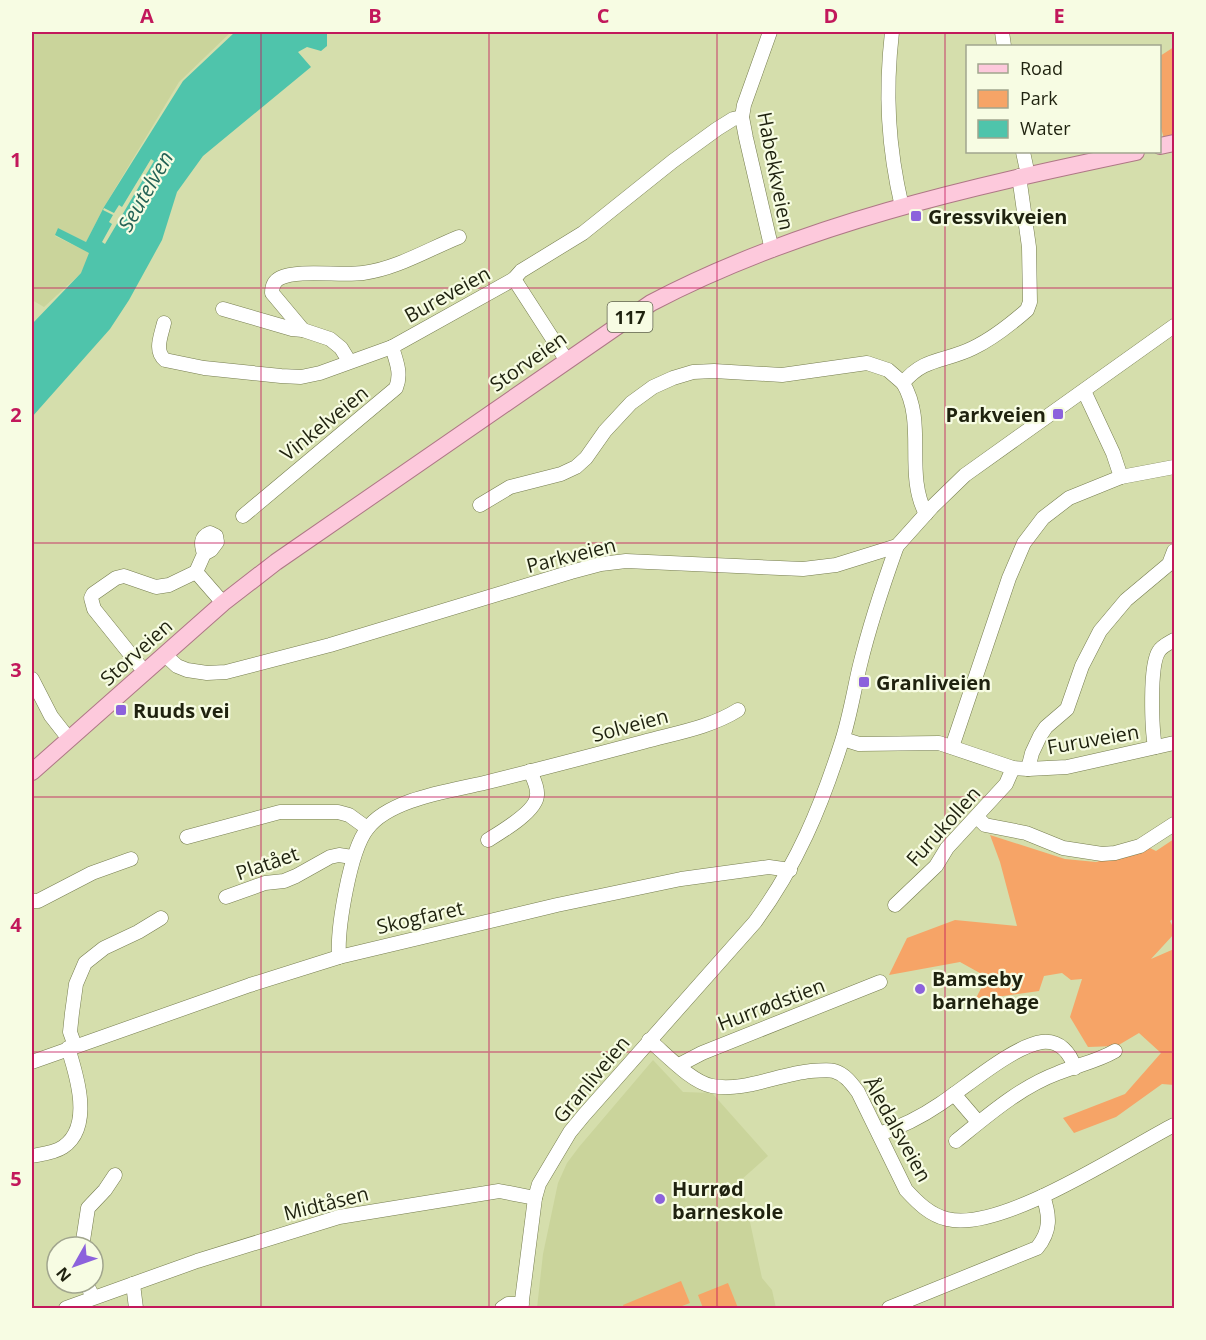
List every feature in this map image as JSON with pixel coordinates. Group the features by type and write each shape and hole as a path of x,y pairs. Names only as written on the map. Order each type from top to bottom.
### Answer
{"main road":[{"name":"Storveien","path":"32,772 223,603 276,562 651,303 716,272 772,250 902,207 1022,171 1130,153"}],"street":[{"name":"Habekkveien","path":"770,32 744,105 742,117 772,250"},
{"path":"892,32 888,124 902,207"},
{"name":"Bureveien","path":"164,323 158,350 161,358 165,360 192,366 301,377 320,373 392,347 514,279 521,271 583,233 717,129 733,119 742,117"},
{"path":"903,383 913,371 922,365 974,348 1027,310 1030,302 1029,247 1022,171 1023,153"},
{"path":"303,330 272,293 272,287 280,278 292,275 364,273 395,264 459,237"},
{"path":"514,279 567,360"},
{"path":"223,309 330,339 341,348 350,361"},
{"name":"Parkveien","path":"165,655 177,666 187,670 207,673 226,672 330,645 601,564 652,561 775,569 820,568 858,560 897,546 966,475 1174,326"},
{"name":"Vinkelveien","path":"243,516 396,388 399,368 392,347"},
{"path":"480,505 493,495 510,487 576,468 631,403 653,387 673,378 693,372 714,371 782,375 867,363 888,370 903,383 914,405 915,460 920,503 926,514"},
{"path":"1084,391 1113,453 1121,477"},
{"path":"952,747 1009,578 1024,543 1043,518 1069,498 1121,477 1174,467"},
{"name":"Granliveien","path":"502,1308 507,1304 521,1306 535,1198 546,1169 570,1132 755,922 790,870 816,814 843,739 873,615 897,546"},
{"path":"1028,769 1040,736 1046,727 1067,709 1082,666 1100,631 1126,600 1169,564 1174,551"},
{"path":"139,665 94,609 91,598 93,594 116,578 124,576 156,587 169,585 196,572 204,554"},
{"path":"196,572 223,603"},
{"path":"1155,747 1153,698 1156,660 1159,651 1174,640"},
{"path":"32,679 51,716 69,739"},
{"name":"Solveien","path":"339,957 340,930 352,857 367,828 382,815 404,805 457,789 714,723 738,710"},
{"name":"Furuveien","path":"843,739 860,744 939,743 1013,768 1028,769 1067,767 1174,743"},
{"name":"Furukollen","path":"895,905 936,866 947,848 1006,784 1013,768"},
{"path":"488,840 517,820 536,801 538,793 530,771"},
{"path":"187,837 280,813 338,812 352,817 367,828"},
{"path":"976,817 985,825 1026,833 1063,848 1102,854 1128,851 1164,836 1174,824"},
{"name":"Platået","path":"226,897 266,883 284,881 330,857 339,855 352,857"},
{"path":"32,901 38,901 84,877 131,859"},
{"name":"Skogfaret","path":"32,1062 339,957 681,879 769,867 790,870"},
{"path":"32,1156 63,1147 75,1136 79,1127 78,1080 70,1032 76,984 85,963 104,948 161,918"},
{"name":"Hurrødstien","path":"679,1065 702,1053 880,982"},
{"name":"Åledalsveien","path":"650,1040 702,1083 722,1087 798,1072 826,1070 836,1072 851,1083 858,1092 906,1190 932,1213 947,1219 961,1221 982,1218 1043,1196 1174,1125"},
{"path":"879,1134 912,1121 1009,1057 1042,1042 1054,1043 1063,1048 1069,1054 1075,1068"},
{"path":"956,1141 1007,1101 1044,1079 1101,1059 1115,1051"},
{"path":"954,1094 978,1122"},
{"path":"84,1235 88,1208 115,1175"},
{"name":"Midtåsen","path":"66,1308 287,1232 339,1217 499,1191 535,1198"},
{"path":"890,1308 1037,1248 1045,1239 1049,1220 1043,1196"},
{"path":"133,1284 136,1308"}],"shaded area":[{"path":"32,32 231,32 179,82 104,207 86,242 58,228 55,236 90,253 81,273 44,307 32,300"},
{"path":"653,1060 683,1092 712,1093 768,1156 741,1180 762,1278 772,1290 776,1308 537,1308 543,1254 558,1183 567,1163"}],"green space":[{"path":"1174,47 1174,137 1164,139 1161,128 1161,55"},
{"path":"990,835 1065,859 1096,862 1148,847 1156,851 1174,839 1174,918 1170,921 1174,934 1151,959 1174,949 1174,1085 1162,1084 1116,1117 1074,1133 1063,1118 1125,1094 1161,1053 1139,1033 1117,1046 1088,1047 1070,1017 1082,979 1071,980 1062,973 1044,976 1039,991 976,998 987,977 960,962 889,975 907,938 955,920 1017,926 1000,862"},
{"path":"681,1281 690,1303 677,1308 624,1308 623,1305"},
{"path":"728,1283 738,1308 703,1308 698,1295"}],"water":[{"name":"Seutelven","path":"235,32 327,32 327,46 321,51 307,47 298,52 311,67 203,156 177,192 162,240 110,329 32,417 32,324 81,273 89,253 55,235 58,228 86,242 104,207 183,81"}],"pier":[{"path":"151,159 154,161 105,244 102,242 112,224 109,222 113,215 103,210 104,208 114,213 119,205 122,207"}],"place":[{"name":"Gressvikveien","path":"916,216"},
{"name":"Parkveien","path":"1058,414"},
{"name":"Granliveien","path":"864,682"},
{"name":"Ruuds vei","path":"121,710"},
{"name":"Bamseby barnehage","path":"920,989"},
{"name":"Hurrød barneskole","path":"660,1199"}]}
